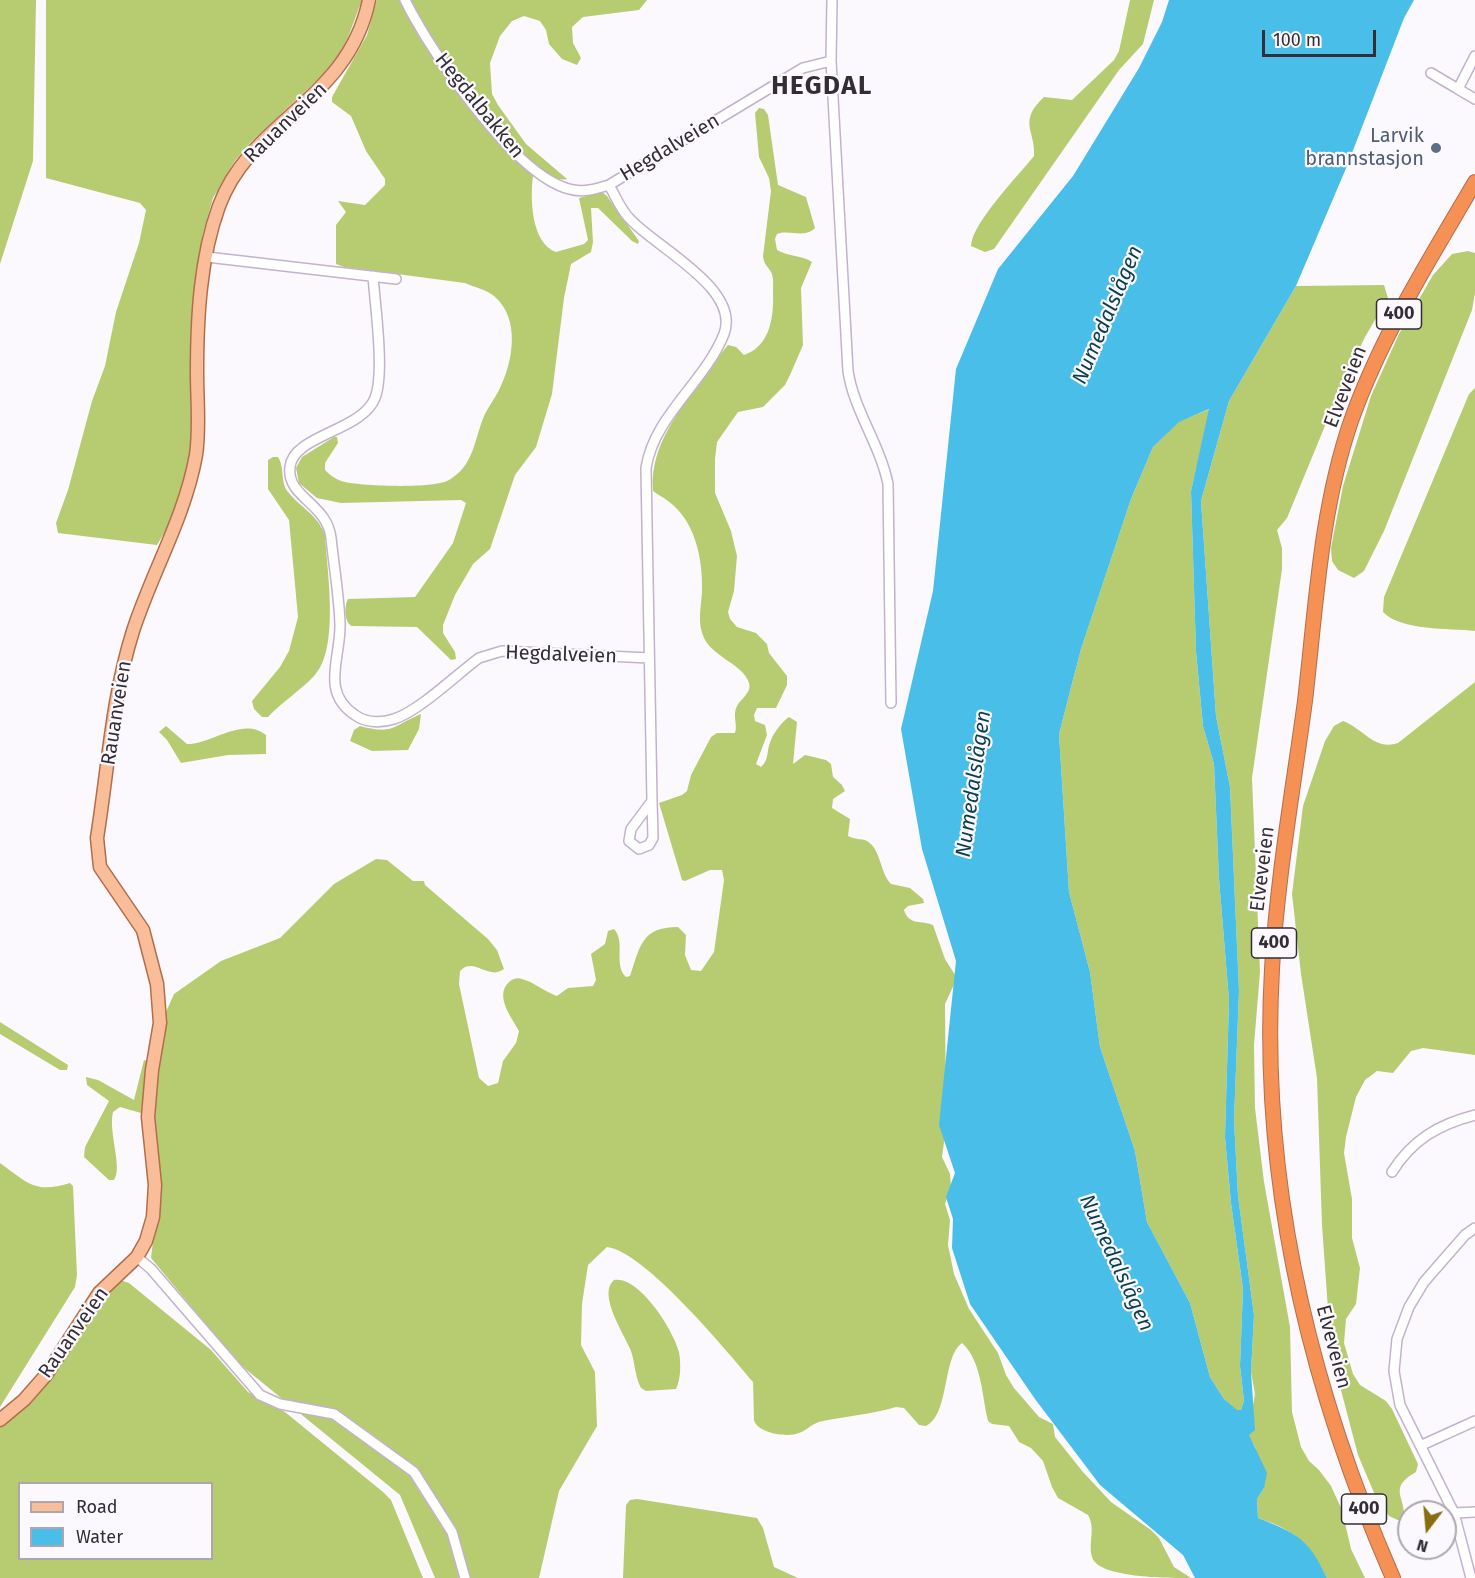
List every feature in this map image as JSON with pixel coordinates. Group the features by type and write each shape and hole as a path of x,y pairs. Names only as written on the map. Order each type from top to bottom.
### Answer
{"highway":[{"name":"Elveveien","path":"1393,1578 1338,1438 1320,1382 1293,1270 1279,1181 1270,1067 1272,969 1279,887 1321,558 1332,492 1351,424 1375,362 1413,288 1475,182"}],"main road":[{"name":"Rauanveien","path":"0,1420 24,1400 46,1375 104,1286 137,1257 150,1230 154,1206 148,1117 152,1070 159,1034 159,1000 146,938 134,914 104,875 97,856 97,838 127,652 179,513 195,458 197,334 207,257 217,213 233,177 257,147 336,73 356,40 369,0"}],"street":[{"name":"Hegdalbakken","path":"405,0 425,38 468,96 520,158 553,182 571,189 592,190 609,185"},
{"path":"832,0 831,61 848,371 851,388 883,459 888,484 891,703"},
{"path":"1458,89 1475,56"},
{"name":"Hegdalveien","path":"652,801 631,829 629,841 639,849 649,845 653,838 645,477 648,456 653,442 723,337 727,315 717,293 630,220 609,185 795,73 831,61"},
{"path":"1431,74 1475,99"},
{"path":"207,257 396,279"},
{"name":"Hegdalveien","path":"373,276 379,375 376,396 364,413 302,449 291,460 290,467 293,485 324,515 330,533 340,625 334,673 338,698 359,718 379,722 408,713 479,658 491,653 502,651 649,658"},
{"path":"1392,1172 1404,1152 1433,1129 1475,1114"},
{"path":"1448,1500 1400,1405 1394,1371 1397,1339 1409,1307 1425,1282 1465,1235 1475,1228"},
{"path":"137,1257 152,1269 260,1395 280,1404 334,1414 414,1472 452,1532 465,1578"},
{"path":"1422,1445 1475,1421"},
{"path":"1457,1513 1475,1512"},
{"path":"1457,1524 1471,1578"}],"green space":[{"path":"0,0 36,0 33,161 0,264"},
{"path":"46,0 362,0 347,40 332,66 250,143 234,162 213,198 203,233 192,319 192,440 189,463 169,525 157,545 58,533 56,523 68,490 92,401 105,366 116,312 139,243 146,210 140,203 46,178"},
{"path":"377,0 647,0 639,10 583,17 572,27 573,43 581,58 577,65 562,59 549,44 546,30 540,21 524,16 512,21 500,36 490,63 492,94 498,105 526,144 567,179 540,172 536,172 533,176 532,207 541,239 556,252 584,244 588,240 579,198 602,192 639,241 638,244 632,241 598,208 591,208 593,242 591,252 571,264 564,298 552,394 536,447 515,475 490,549 473,564 455,595 443,625 443,633 455,652 456,659 451,660 417,627 352,626 347,621 345,610 348,599 415,597 453,543 466,503 461,500 341,503 317,498 299,483 296,468 302,457 337,437 338,443 325,463 325,470 339,480 398,486 429,485 449,480 458,474 469,459 481,423 504,379 511,354 511,328 508,316 503,305 488,292 465,283 344,267 336,264 336,225 346,212 338,201 365,205 385,185 385,179 366,151 351,116 332,102 332,97 367,35"},
{"path":"1130,0 1154,0 1143,44 1119,70 994,249 985,252 971,246 973,236 987,213 1034,156 1029,120 1031,113 1044,97 1072,100 1114,60 1119,51"},
{"path":"759,108 764,109 768,115 778,185 806,197 815,228 806,233 777,234 775,239 777,250 812,262 801,288 803,345 785,385 763,407 738,412 717,442 715,459 715,493 731,531 737,556 734,591 728,612 730,619 737,627 756,633 767,644 769,653 787,676 787,685 776,708 757,708 754,715 755,721 765,725 767,735 756,764 761,767 764,764 772,737 784,722 789,717 797,722 793,764 805,755 826,760 831,764 833,777 845,791 833,799 832,808 850,819 848,836 865,840 872,845 891,884 910,888 923,899 924,903 908,906 904,910 906,915 912,920 933,925 945,959 957,978 945,1004 946,1128 942,1157 950,1174 951,1186 945,1204 950,1220 948,1245 954,1274 969,1309 998,1353 1006,1375 1014,1388 1039,1417 1053,1424 1055,1437 1083,1472 1111,1502 1151,1530 1159,1538 1174,1567 1191,1578 1119,1573 1097,1564 1092,1557 1091,1525 1088,1515 1058,1498 1043,1461 1031,1448 1019,1442 1009,1426 992,1424 988,1421 974,1359 962,1343 951,1360 939,1410 934,1420 926,1426 919,1425 904,1408 896,1407 819,1422 802,1432 780,1435 766,1431 756,1424 753,1382 684,1304 642,1265 623,1253 607,1247 588,1265 582,1304 581,1345 595,1372 597,1426 559,1491 539,1578 435,1578 400,1495 237,1362 151,1258 154,1233 153,1125 156,1076 166,1012 174,994 221,961 280,938 334,884 376,859 387,860 413,881 424,881 425,885 488,939 497,950 504,969 492,972 471,966 465,967 460,971 459,984 479,1078 488,1086 498,1083 503,1061 516,1043 519,1031 506,1007 503,994 512,980 519,978 526,980 557,996 568,988 593,986 596,980 591,954 605,944 608,931 614,929 619,940 620,966 626,977 630,976 644,941 649,935 666,928 678,927 686,935 685,955 691,970 701,971 714,952 724,880 722,870 710,870 685,881 682,880 659,803 687,791 691,775 711,737 717,733 735,733 736,709 750,686 741,671 714,651 704,638 700,621 701,568 696,542 678,509 653,491 653,471 658,453 676,416 723,351 728,345 736,347 744,355 753,351 760,345 769,329 773,310 773,279 763,256 771,191 769,178 759,157 755,113"},
{"path":"1468,251 1475,253 1475,293 1472,310 1384,531 1364,571 1354,578 1338,570 1332,561 1331,548 1343,486 1371,396 1399,334 1433,275 1452,254"},
{"path":"1384,285 1388,298 1365,337 1341,387 1287,518 1277,530 1282,548 1282,569 1252,778 1260,972 1254,1045 1255,1108 1264,1182 1290,1327 1292,1412 1301,1447 1309,1461 1331,1486 1342,1510 1351,1549 1365,1578 1327,1578 1314,1555 1300,1539 1258,1518 1257,1499 1264,1488 1255,1447 1248,1435 1255,1394 1251,1372 1254,1315 1238,1196 1234,1120 1239,991 1230,787 1216,716 1201,501 1229,401 1296,286"},
{"path":"1475,388 1475,631 1426,628 1401,623 1383,612 1384,597 1469,394"},
{"path":"1210,409 1191,491 1196,651 1203,726 1214,764 1219,879 1229,1000 1225,1137 1231,1203 1243,1289 1240,1366 1244,1401 1241,1410 1236,1410 1224,1399 1210,1377 1190,1303 1147,1222 1135,1151 1100,1047 1090,972 1069,892 1059,734 1081,649 1131,499 1153,447 1178,422"},
{"path":"278,457 280,461 284,484 288,492 314,517 325,535 330,609 327,648 322,664 314,676 268,717 262,717 254,709 252,701 280,667 289,651 298,617 289,520 268,489 268,460"},
{"path":"1475,682 1475,1055 1423,1048 1411,1051 1393,1073 1377,1071 1365,1080 1356,1097 1344,1153 1352,1199 1352,1238 1360,1268 1356,1304 1346,1319 1344,1343 1353,1374 1360,1385 1386,1401 1392,1409 1418,1464 1416,1472 1402,1484 1401,1500 1397,1500 1397,1520 1389,1516 1375,1495 1358,1455 1331,1352 1322,1225 1317,1078 1301,974 1292,894 1303,806 1325,741 1334,726 1343,721 1382,744 1398,743"},
{"path":"421,714 419,729 408,750 372,751 350,741 354,730 360,726 387,729"},
{"path":"166,726 187,744 197,743 237,729 257,730 266,735 266,754 228,755 181,763 167,740 159,732"},
{"path":"0,1022 68,1065 67,1070 60,1070 0,1034"},
{"path":"144,1060 147,1061 141,1113 120,1107 113,1112 112,1129 117,1167 114,1180 109,1180 84,1157 85,1147 109,1101 87,1085 86,1077 98,1080 134,1100"},
{"path":"0,1163 32,1185 48,1187 70,1183 73,1186 77,1275 75,1287 0,1407"},
{"path":"120,1280 129,1283 211,1350 248,1392 285,1412 391,1500 423,1578 0,1578 0,1427 46,1383 104,1295"},
{"path":"614,1280 624,1281 634,1286 644,1295 670,1331 680,1356 680,1376 676,1389 646,1391 641,1388 631,1351 610,1304 608,1295"},
{"path":"637,1499 757,1518 763,1528 774,1567 798,1578 623,1578 626,1505 630,1500"}],"water":[{"name":"Numedalslågen","path":"1169,0 1414,0 1404,18 1347,166 1296,286 1229,401 1201,501 1216,716 1230,787 1239,991 1234,1120 1238,1196 1254,1315 1251,1372 1255,1430 1249,1435 1267,1473 1264,1488 1257,1499 1258,1518 1283,1528 1300,1539 1314,1554 1327,1578 1195,1578 1183,1555 1100,1485 1035,1399 970,1304 952,1248 953,1219 946,1197 955,1173 939,1125 956,961 922,849 901,729 933,591 956,369 998,269 1073,176 1139,68 1162,22","holes":["1209,409 1191,491 1196,651 1203,726 1214,764 1219,879 1229,1000 1225,1137 1231,1203 1243,1289 1240,1366 1244,1401 1241,1410 1237,1410 1224,1399 1210,1377 1190,1303 1147,1222 1135,1151 1100,1047 1090,972 1069,892 1059,734 1081,649 1131,499 1153,447 1179,422"]}],"place":[{"name":"Larvik brannstasjon","path":"1436,148"}],"district":[{"name":"HEGDAL","path":"822,87"}]}
